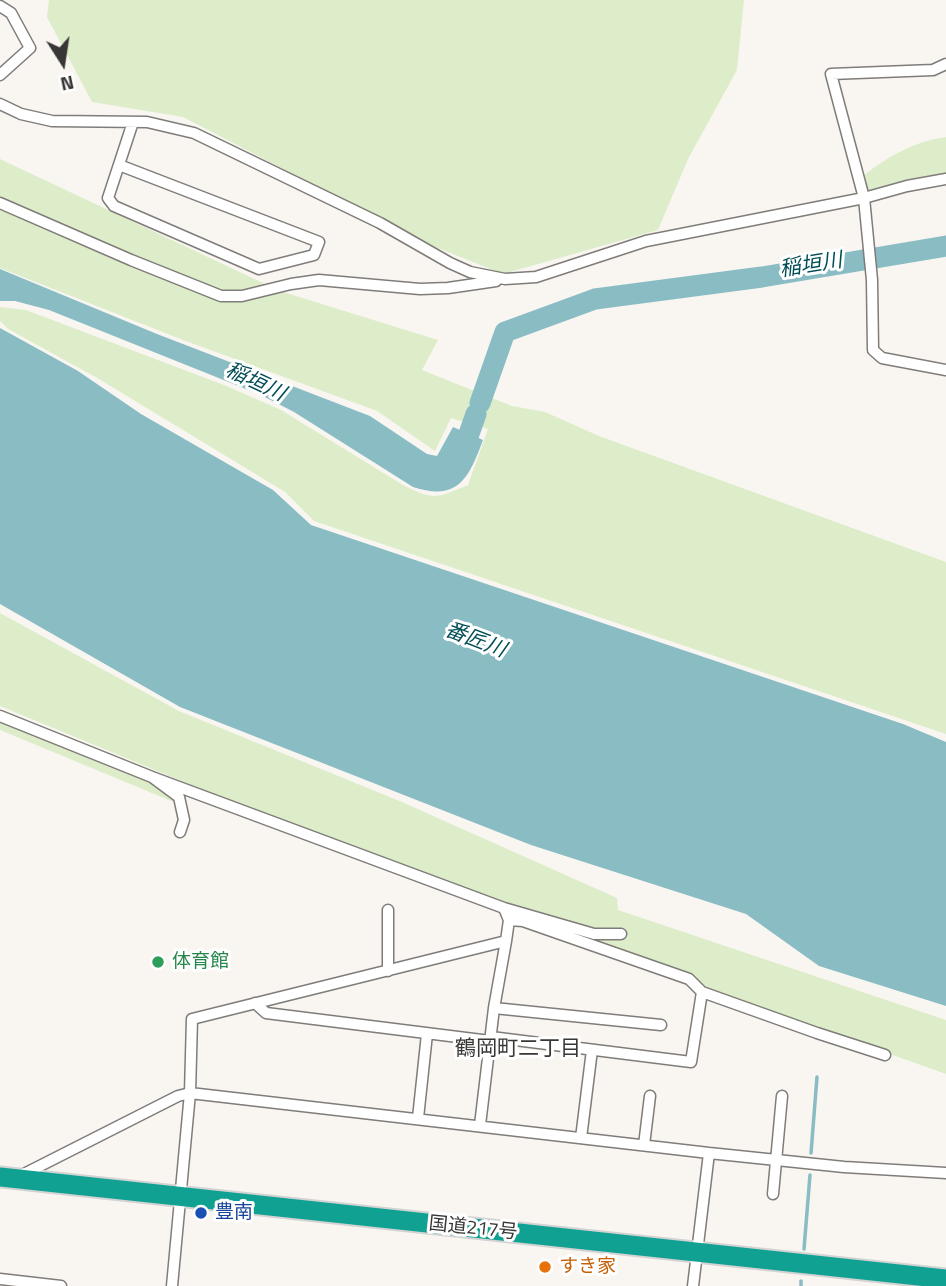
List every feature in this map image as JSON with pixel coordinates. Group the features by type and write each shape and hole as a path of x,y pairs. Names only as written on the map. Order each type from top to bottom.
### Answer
{"highway":[{"name":"国道217号","path":"5,1181 946,1279"}],"street":[{"path":"0,6 11,13 30,48 0,75"},
{"path":"946,64 933,70 831,74 864,198 871,279 873,351 882,358 946,370"},
{"path":"0,104 21,114 52,121 162,124 209,139 380,223 450,263 470,272 505,279"},
{"path":"119,165 318,242 314,255 259,269 114,206 108,198 133,122"},
{"path":"1,207 221,296 243,296 319,280 420,289 536,277 646,241 864,198 946,178"},
{"path":"0,716 152,777 503,908 594,934 621,934"},
{"path":"152,777 179,797 184,820 180,832"},
{"path":"480,1125 494,1008 509,920 503,908"},
{"path":"388,910 388,971"},
{"path":"509,920 523,921 689,979 702,992 885,1055"},
{"path":"172,1286 190,1093 192,1019 506,941"},
{"path":"255,1003 266,1013 427,1034 691,1062 702,992"},
{"path":"494,1008 661,1025"},
{"path":"418,1118 427,1034"},
{"path":"581,1138 592,1050"},
{"path":"5,1181 178,1096 190,1093 777,1161 946,1173"},
{"path":"643,1146 650,1096"},
{"path":"773,1194 782,1096"},
{"path":"693,1286 709,1153"},
{"path":"0,1279 61,1286"}],"green space":[{"path":"49,0 744,0 737,70 688,159 658,230 503,274 428,244 183,117 92,102 47,17"},
{"path":"946,137 946,174 866,191 863,176 882,162 912,146"},
{"path":"0,159 280,291 438,340 422,370 512,406 545,412 599,436 946,562 946,734 314,521 285,492 99,379 8,329 0,321 0,307 26,310 224,385 281,410 422,494 442,495 468,485 488,429 451,418 435,451 377,411 183,340 0,268"},
{"path":"0,613 179,711 402,802 617,898 618,910 946,1020 946,1074 710,990 196,787 0,706"},
{"path":"0,720 147,781 176,797 176,803 0,730"}],"water":[{"path":"0,269 157,334 370,416 427,454 437,456 453,427 483,440 473,465 460,483 441,491 413,487 294,412 261,395 49,310 15,301 0,301"},
{"name":"番匠川","path":"0,328 78,371 141,414 273,490 311,525 903,724 946,742 946,1006 819,966 746,914 531,845 180,707 0,604"}],"waterway":[{"name":"稲垣川","path":"480,403 505,332 595,299 762,277 946,246"},
{"name":"稲垣川","path":"455,455 464,448 476,414"},
{"path":"811,1153 817,1077"},
{"path":"804,1249 810,1175"},
{"path":"801,1281 801,1286"}],"place":[{"name":"体育館","path":"158,962"},
{"name":"豊南","path":"201,1213"},
{"name":"すき家","path":"545,1267"}],"district":[{"name":"鶴岡町二丁目","path":"518,1050"}]}
